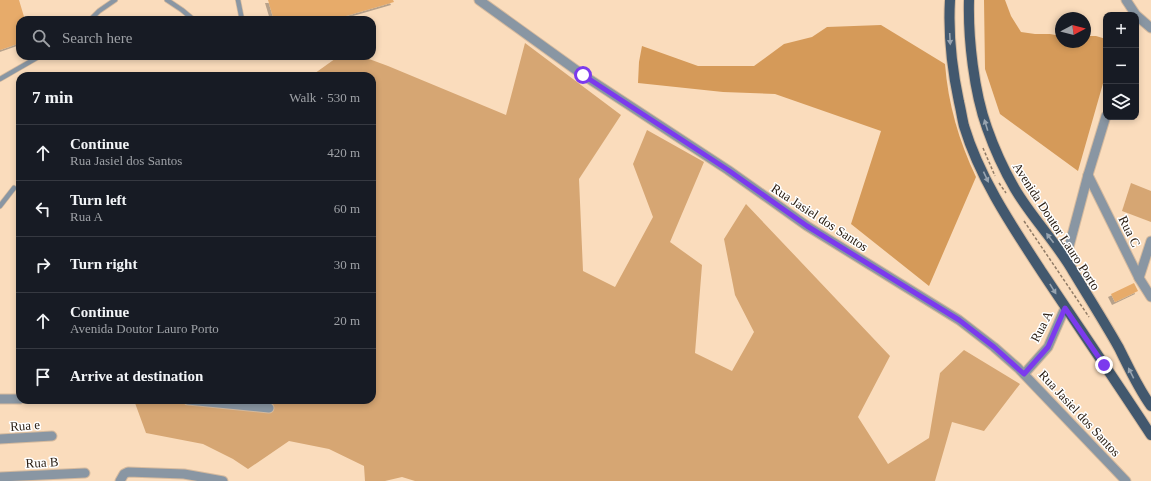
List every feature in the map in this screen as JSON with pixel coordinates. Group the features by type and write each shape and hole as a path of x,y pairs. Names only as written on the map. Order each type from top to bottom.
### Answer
{"main road":[{"path":"950,0 949,13 954,80 967,132 976,157 1006,215 1065,308 1089,341 1151,435"},
{"name":"Avenida Doutor Lauro Porto","path":"969,0 973,66 978,95 986,128 1002,164 1015,189 1066,258 1147,396 1151,406"}],"street":[{"name":"Rua Jasiel dos Santos","path":"479,0 583,75 728,170 807,226 959,320 994,347 1024,374 1126,481"},
{"path":"1126,0 1134,12"},
{"path":"1139,18 1151,28"},
{"path":"1066,258 1088,175 1105,120"},
{"name":"Rua C","path":"1088,175 1139,278 1151,297"},
{"path":"1139,278 1151,241"},
{"name":"Rua A","path":"1024,374 1048,347 1065,308"},
{"path":"0,399 16,398"},
{"path":"229,404 270,408"},
{"name":"Rua e","path":"0,439 52,436"},
{"path":"120,481 124,474 128,472 184,474 202,479 223,481"},
{"name":"Rua B","path":"0,477 85,473"}],"lane":[{"path":"94,16 99,10 115,0"},
{"path":"167,0 189,16"},
{"path":"238,0 241,16"},
{"path":"0,79 33,60"},
{"path":"0,206 14,188"}],"shaded area":[{"path":"984,0 1005,0 1011,16 1021,32 1055,35 1055,48 1091,48 1091,36 1103,38 1103,84 1078,171 1000,114 985,69"},
{"path":"881,25 945,64 946,79 955,122 964,150 976,177 929,286 851,224 881,131 775,94 723,92 638,83 639,62 642,46 698,66 754,66 784,44 812,37 827,27"},
{"path":"525,43 621,115 579,179 583,271 615,287 653,217 633,164 647,130 704,162 670,242 702,265 695,353 732,371 754,332 735,295 724,239 746,204 890,356 858,417 888,464 929,438 940,373 964,350 1020,384 984,431 952,422 935,481 415,481 402,477 385,481 365,481 364,466 329,449 289,441 248,469 233,459 203,444 146,433 135,404 376,404 376,72 317,72 333,60 372,60 506,115"},
{"path":"1131,183 1151,191 1151,222 1122,211"}],"building":[{"path":"0,0 19,0 24,16 16,16 16,44 0,50"},
{"path":"268,0 393,0 394,2 346,16 273,16"},
{"path":"1134,283 1138,291 1115,302 1111,294"}],"route":[{"path":"583,75 728,170 787,213 959,320 994,347 1024,374 1048,347 1065,308 1104,365"}]}
